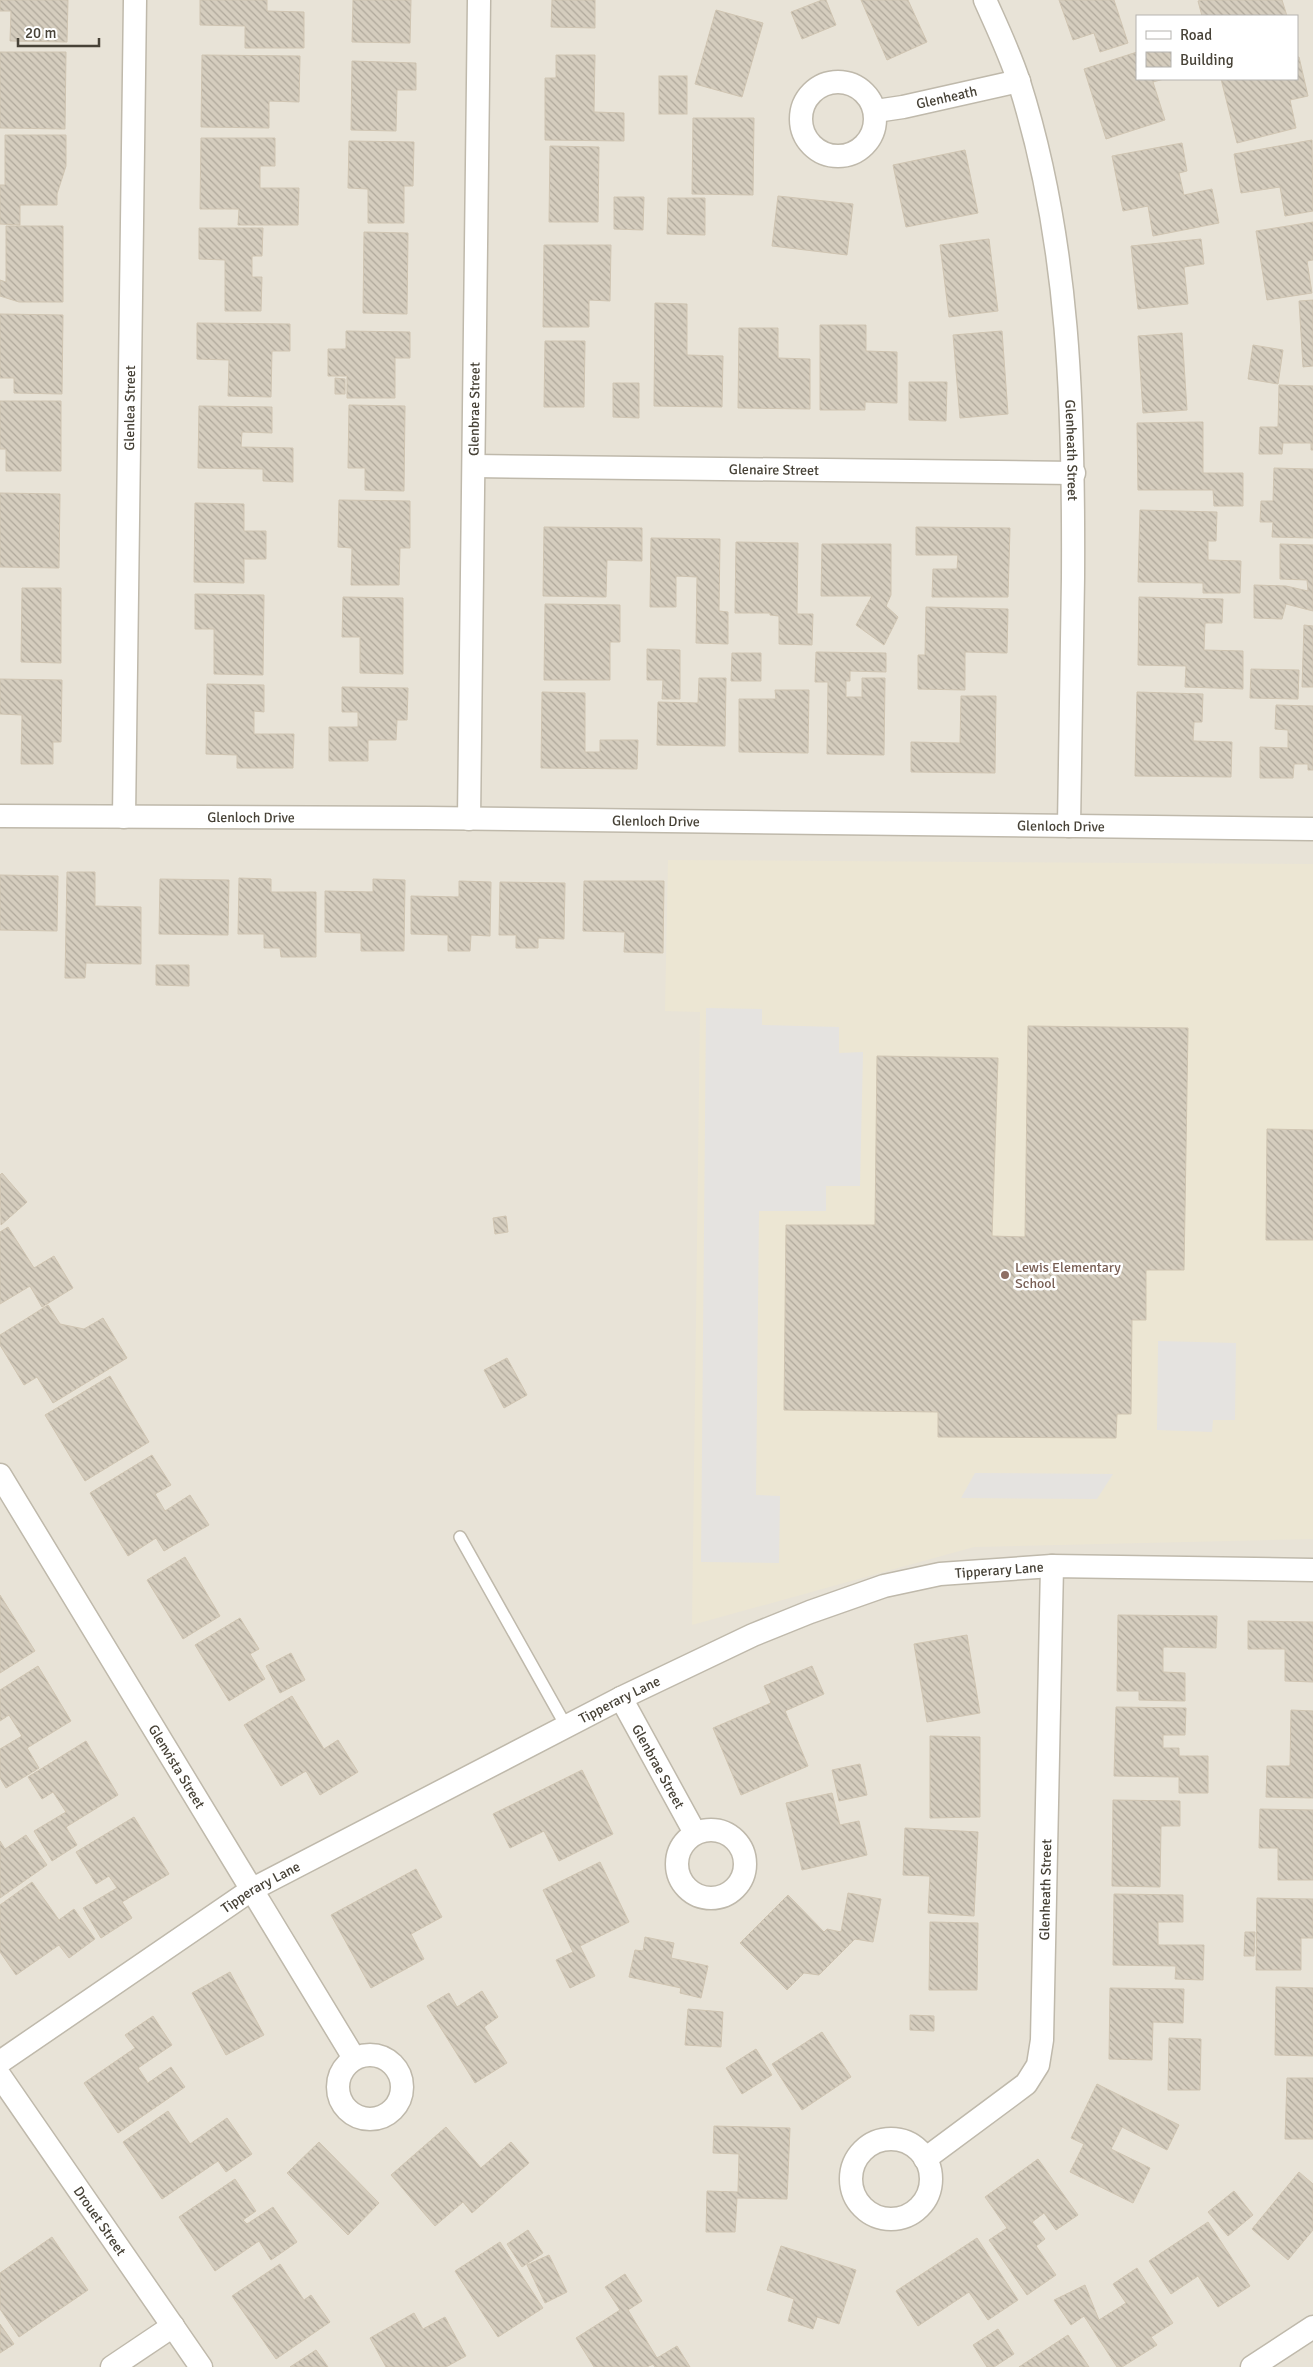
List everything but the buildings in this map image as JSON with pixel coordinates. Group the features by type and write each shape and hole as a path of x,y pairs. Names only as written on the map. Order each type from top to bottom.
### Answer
{"street":[{"name":"Glenlea Street","path":"124,817 135,0"},
{"name":"Glenbrae Street","path":"469,819 479,0"},
{"name":"Glenheath Street","path":"985,0 1019,81 1043,172 1058,258 1071,373 1074,473 1069,826"},
{"name":"Glenheath","path":"876,111 903,107 1019,81"},
{"name":"Glenaire Street","path":"474,466 1074,473"},
{"name":"Glenloch Drive","path":"0,816 469,819 1313,829"},
{"name":"Glenvista Street","path":"0,1475 354,2058"},
{"name":"Glenheath Street","path":"925,2159 1026,2084 1038,2065 1042,2040 1052,1566"},
{"name":"Tipperary Lane","path":"0,2062 251,1890 621,1698 753,1635 884,1586 940,1574 1052,1566 1313,1570"},
{"name":"Glenbrae Street","path":"621,1698 695,1833"},
{"name":"Drouet Street","path":"0,2076 201,2367"},
{"path":"112,2367 173,2326"},
{"path":"1252,2367 1313,2327"}],"lane":[{"path":"460,1537 566,1726"}],"shaded area":[{"path":"0,0 1313,0 1313,2367 0,2367"},
{"name":"Lewis Elementary School","path":"668,860 1313,864 1313,1539 974,1547 692,1625 700,1012 665,1011"},
{"path":"706,1008 762,1009 762,1025 839,1027 839,1053 863,1052 860,1186 826,1186 826,1211 759,1211 756,1495 780,1496 779,1563 701,1562"},
{"path":"1158,1341 1236,1343 1235,1420 1213,1420 1212,1432 1157,1430"},
{"path":"975,1473 1113,1474 1097,1499 961,1498"}],"place":[{"name":"Lewis Elementary School","path":"1005,1275"}]}
